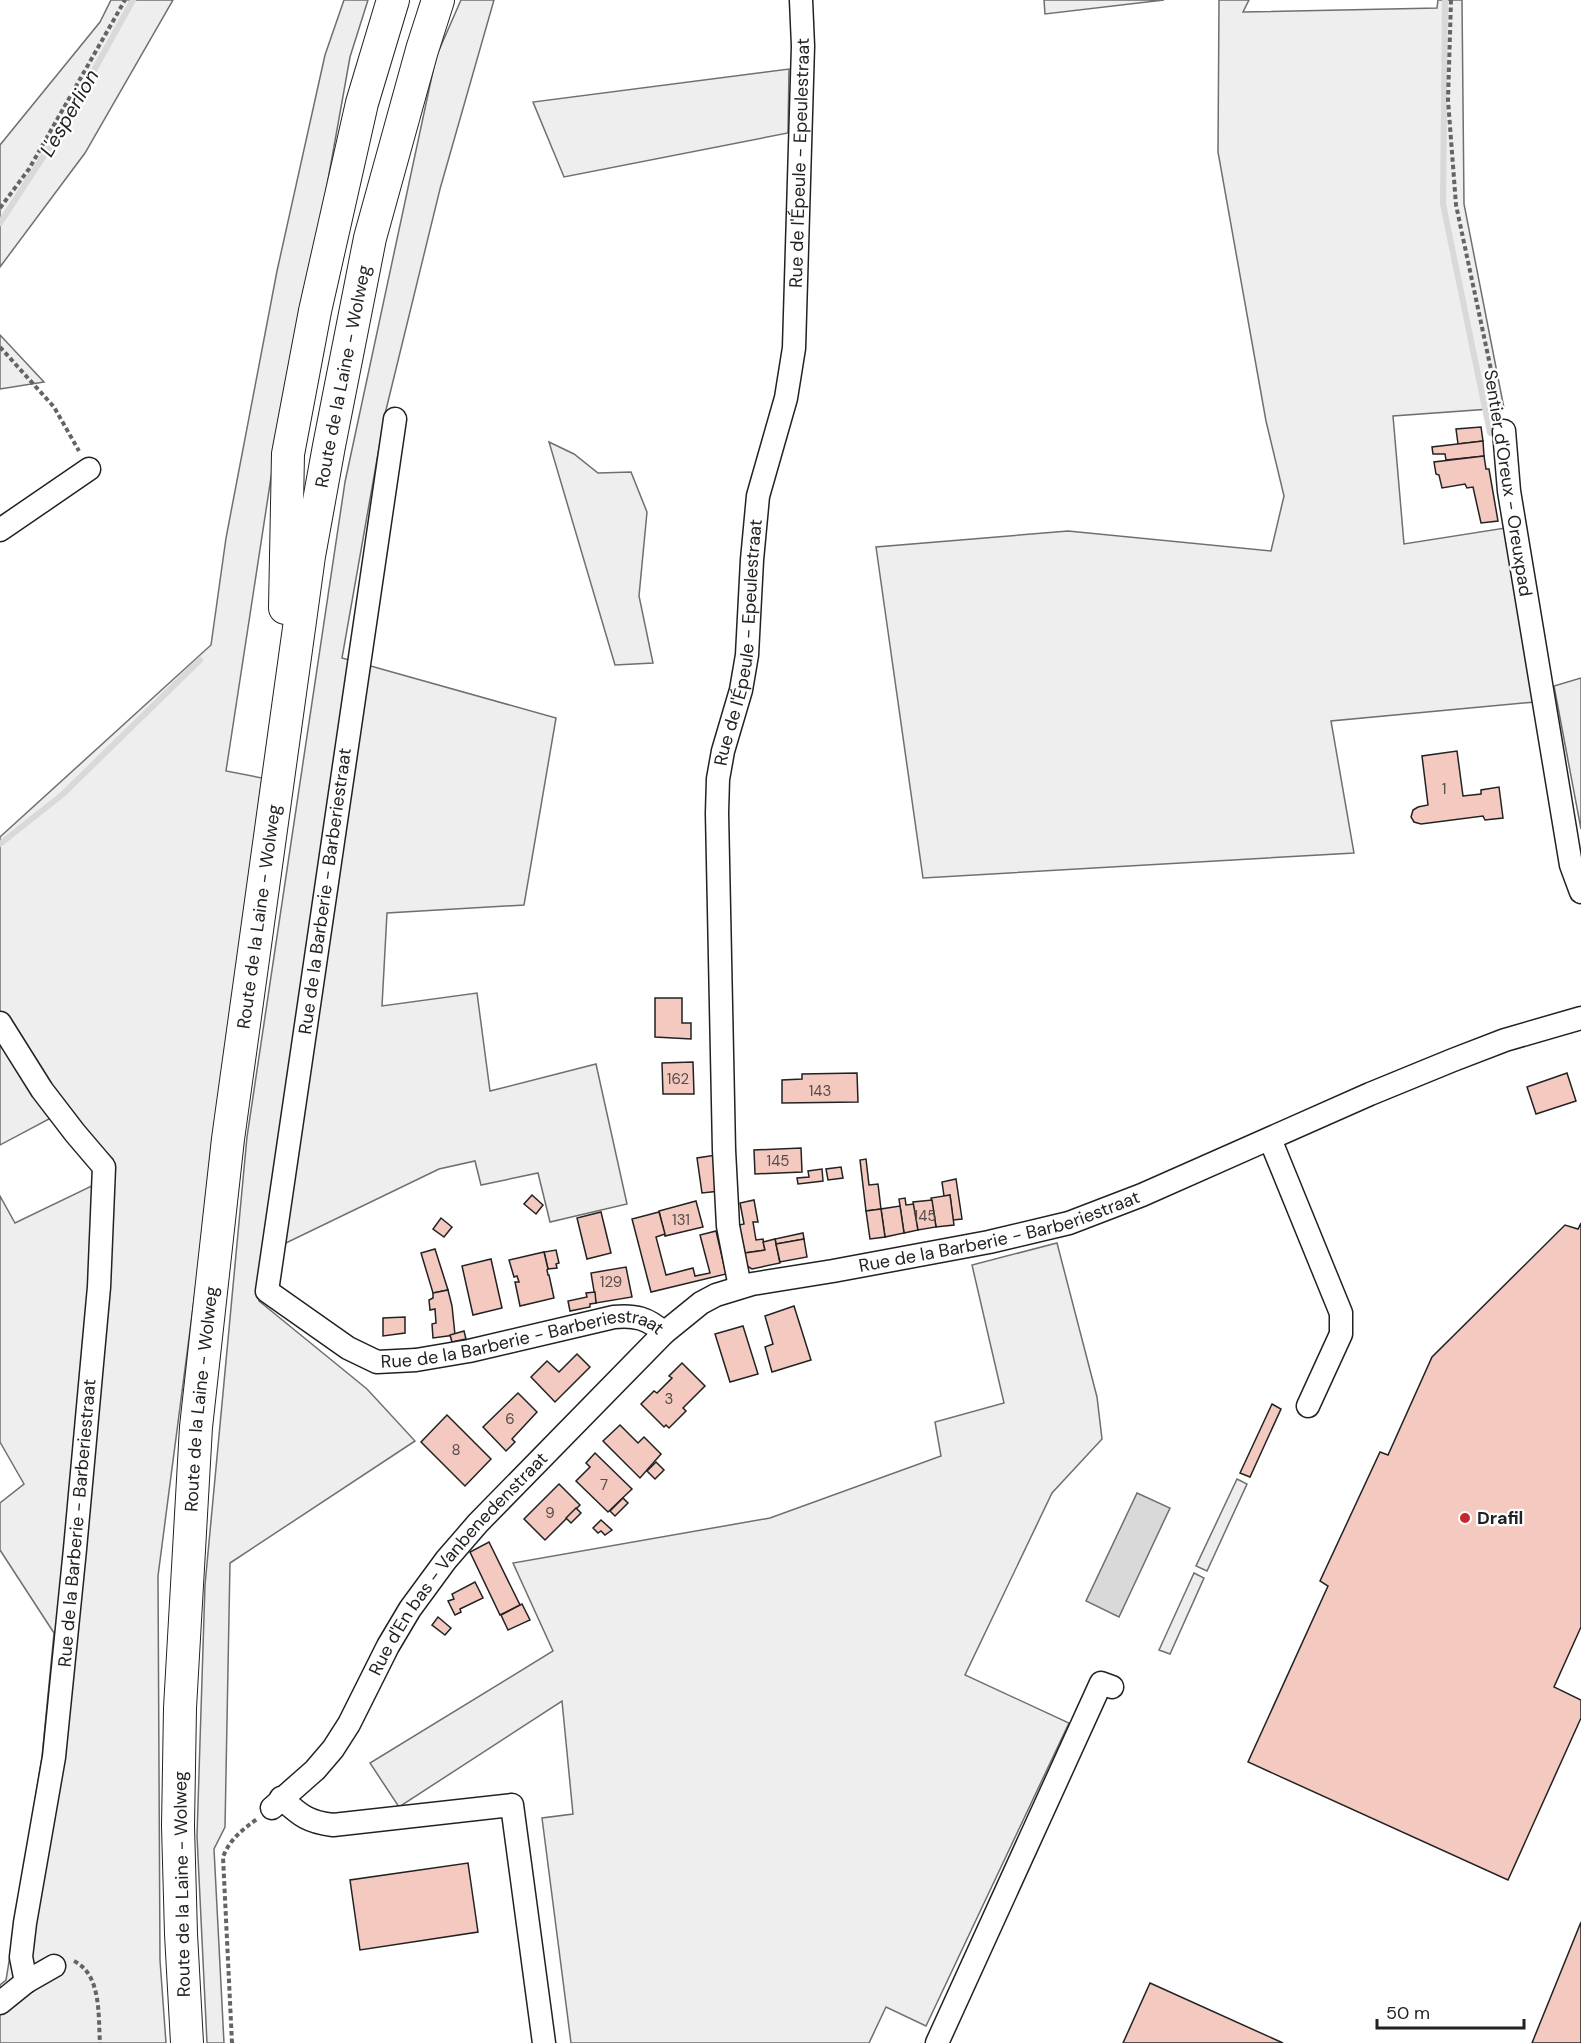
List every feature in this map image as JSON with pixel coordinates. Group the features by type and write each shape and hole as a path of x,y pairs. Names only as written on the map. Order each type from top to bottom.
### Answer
{"highway":[{"name":"Route de la Laine - Wolweg","path":"282,758 288,454 315,311 360,114 393,0"},
{"name":"Route de la Laine - Wolweg","path":"187,2043 178,1826 180,1708 196,1427 228,1138 309,556 368,249 422,50 438,0"}],"street":[{"name":"Rue de l'Épeule - Epeulestraat","path":"740,1287 728,1226 724,1150 718,779 723,751 741,690 747,655 758,496 786,398 794,348 803,46 801,0"},
{"name":"Rue de la Barberie - Barberiestraat","path":"395,419 267,1291 348,1348 377,1362 416,1360 470,1351 614,1317 632,1316 645,1319 664,1333 701,1303 740,1287 988,1242 1068,1222 1142,1195 1370,1094 1505,1040 1581,1018"},
{"name":"Sentier d'Oreux - Oreuxpad","path":"1504,431 1509,491 1571,865 1581,892"},
{"path":"0,530 89,469"},
{"name":"Rue de la Barberie - Barberiestraat","path":"0,1023 42,1090 105,1167 99,1287 54,1757 21,1957 26,1982"},
{"path":"1270,1139 1341,1313 1341,1334 1308,1406"},
{"name":"Rue d'En bas - Vanbenedenstraat","path":"277,1803 315,1770 333,1749 349,1724 388,1646 410,1609 446,1560 478,1523 664,1333"},
{"path":"937,2043 1101,1683 1112,1687"},
{"path":"277,1803 304,1818 320,1824 333,1825 512,1805 544,2043"},
{"path":"0,2003 26,1982 54,1966"}],"path":[{"path":"0,208 29,169 125,0"},
{"name":"Sentier d'Oreux - Oreuxpad","path":"1451,0 1448,100 1456,205 1504,431"},
{"path":"0,347 54,407 89,469"},
{"path":"232,2043 223,1857 227,1845 234,1836 277,1803"},
{"path":"54,1966 70,1960 89,1973 93,1982 100,2043"}],"shaded area":[{"path":"111,0 173,0 85,153 0,267 0,145 100,22"},
{"path":"344,0 368,0 350,57 321,219 276,445 226,771 262,778 158,1576 160,1960 166,2043 0,2043 0,1985 6,1980 42,1757 54,1633 0,1550 0,1503 24,1484 0,1442 0,1196 15,1223 96,1184 113,1159 64,1111 0,1145 0,837 211,645 226,538 277,271 325,55"},
{"path":"461,0 494,0 440,189 385,414 342,658 556,718 524,905 387,913 382,1006 477,993 490,1091 596,1064 627,1204 550,1222 538,1173 481,1185 475,1161 439,1169 261,1255 259,1301 367,1389 415,1441 230,1563 225,1827 214,1849 224,2043 207,2043 197,1836 205,1585 247,1137 345,482 436,57"},
{"path":"1044,0 1164,0 1045,14"},
{"path":"1219,0 1249,0 1243,12 1437,8 1438,0 1462,0 1464,204 1504,408 1393,416 1404,544 1505,528 1535,702 1331,721 1354,853 923,878 876,547 1068,531 1271,551 1284,496 1266,421 1218,152"},
{"path":"789,69 788,133 564,177 533,102"},
{"path":"0,335 44,382 0,389"},
{"path":"549,442 574,454 598,473 631,472 647,512 639,596 653,663 615,665"},
{"path":"1581,678 1581,829 1554,686"},
{"path":"1057,1243 1097,1397 1102,1439 1052,1493 965,1675 1069,1723 926,2026 886,2007 869,2043 571,2043 542,1818 573,1814 562,1701 399,1807 370,1763 553,1651 513,1563 770,1518 941,1456 935,1422 1004,1403 972,1265"},
{"path":"1237,1479 1247,1484 1207,1571 1196,1566"},
{"path":"1137,1493 1170,1508 1119,1617 1086,1601"},
{"path":"1194,1573 1204,1578 1170,1654 1159,1650"}],"building":[{"path":"1481,427 1483,441 1458,444 1456,429"},
{"path":"1483,441 1484,456 1446,460 1445,454 1433,454 1432,447"},
{"path":"1484,456 1486,469 1489,469 1498,521 1481,523 1473,487 1467,488 1465,484 1442,488 1434,462"},
{"path":"1457,751 1463,796 1481,794 1481,790 1499,787 1503,818 1485,820 1483,816 1421,824 1414,822 1411,817 1413,810 1428,805 1422,756"},
{"path":"655,998 682,998 682,1023 691,1023 691,1039 655,1037"},
{"path":"693,1062 694,1094 663,1094 662,1063"},
{"path":"857,1073 858,1102 782,1103 782,1080 802,1079 802,1074"},
{"path":"1567,1073 1576,1101 1536,1114 1527,1087"},
{"path":"801,1148 802,1172 755,1174 754,1150"},
{"path":"716,1155 720,1191 702,1193 697,1158"},
{"path":"866,1159 869,1185 878,1184 881,1209 866,1211 860,1160"},
{"path":"841,1167 843,1178 828,1180 826,1169"},
{"path":"822,1169 823,1181 798,1184 797,1178 809,1177 808,1171"},
{"path":"956,1179 962,1219 953,1220 950,1195 944,1196 942,1182"},
{"path":"532,1195 543,1205 536,1214 524,1204"},
{"path":"950,1195 954,1225 936,1227 931,1198"},
{"path":"905,1198 906,1205 914,1204 918,1230 904,1233 899,1199"},
{"path":"754,1200 758,1222 753,1222 756,1240 763,1239 765,1250 745,1253 739,1225 744,1224 740,1203"},
{"path":"932,1200 936,1227 918,1230 913,1202"},
{"path":"696,1201 703,1227 665,1236 659,1211"},
{"path":"900,1206 904,1233 885,1237 881,1209"},
{"path":"881,1209 885,1237 870,1239 866,1211"},
{"path":"601,1212 611,1253 587,1259 577,1218"},
{"path":"659,1212 665,1234 656,1237 666,1275 693,1268 695,1276 710,1273 700,1235 716,1231 726,1274 651,1292 632,1219"},
{"path":"441,1218 452,1227 444,1237 433,1229"},
{"name":"Drafil","path":"1581,1223 1581,1627 1554,1687 1581,1700 1581,1718 1508,1880 1248,1762 1328,1586 1320,1581 1380,1452 1388,1455 1432,1357 1565,1225 1578,1229"},
{"path":"803,1233 804,1239 776,1244 775,1239"},
{"path":"775,1239 780,1263 752,1269 747,1266 745,1253 765,1250 763,1242"},
{"path":"804,1239 807,1257 780,1262 776,1244"},
{"path":"435,1249 448,1290 433,1293 421,1253"},
{"path":"556,1250 559,1263 556,1264 557,1268 548,1269 544,1252"},
{"path":"544,1252 554,1298 520,1306 515,1282 519,1282 517,1276 514,1277 509,1260"},
{"path":"491,1259 502,1308 473,1315 462,1266"},
{"path":"626,1267 632,1297 596,1303 591,1273"},
{"path":"448,1290 455,1335 433,1338 432,1324 436,1323 435,1309 430,1310 429,1300 433,1298 433,1293"},
{"path":"595,1292 596,1303 590,1304 590,1307 570,1311 568,1301 587,1297 586,1293"},
{"path":"794,1306 811,1360 772,1372 765,1347 773,1344 765,1316"},
{"path":"405,1317 405,1333 383,1336 383,1318"},
{"path":"743,1326 758,1374 730,1382 715,1334"},
{"path":"464,1331 466,1339 452,1342 450,1335"},
{"path":"577,1354 590,1367 555,1402 531,1377 547,1361 559,1372"},
{"path":"682,1363 705,1386 683,1408 686,1411 669,1428 666,1425 664,1427 641,1404 654,1391 657,1393 672,1378 669,1376"},
{"path":"518,1393 537,1412 512,1439 515,1442 506,1451 483,1427"},
{"path":"1272,1404 1281,1409 1250,1477 1240,1473"},
{"path":"447,1415 491,1459 465,1486 421,1442"},
{"path":"620,1425 638,1443 644,1437 661,1454 640,1478 603,1441"},
{"path":"595,1453 632,1489 608,1512 576,1481 590,1467 586,1463"},
{"path":"656,1462 664,1470 655,1479 647,1471"},
{"path":"559,1484 580,1505 545,1540 524,1519"},
{"path":"623,1498 628,1503 615,1516 610,1511"},
{"path":"576,1508 581,1513 571,1523 566,1518"},
{"path":"601,1520 612,1530 605,1535 593,1528"},
{"path":"489,1542 520,1605 500,1615 470,1552"},
{"path":"475,1582 483,1598 460,1609 461,1612 455,1615 448,1601 454,1599 452,1594"},
{"path":"522,1604 530,1620 508,1630 501,1615"},
{"path":"438,1617 451,1628 445,1635 432,1625"},
{"path":"468,1863 478,1932 360,1950 350,1880"},
{"path":"1581,1922 1581,2043 1532,2043"},
{"path":"1150,1983 1283,2043 1123,2043"}],"waterway":[{"name":"L'esperlion","path":"0,223 62,128 133,0"},
{"path":"1445,0 1443,204 1490,433"},
{"path":"0,844 63,794 200,660"}],"place":[{"name":"Drafil","path":"1465,1518"}]}
